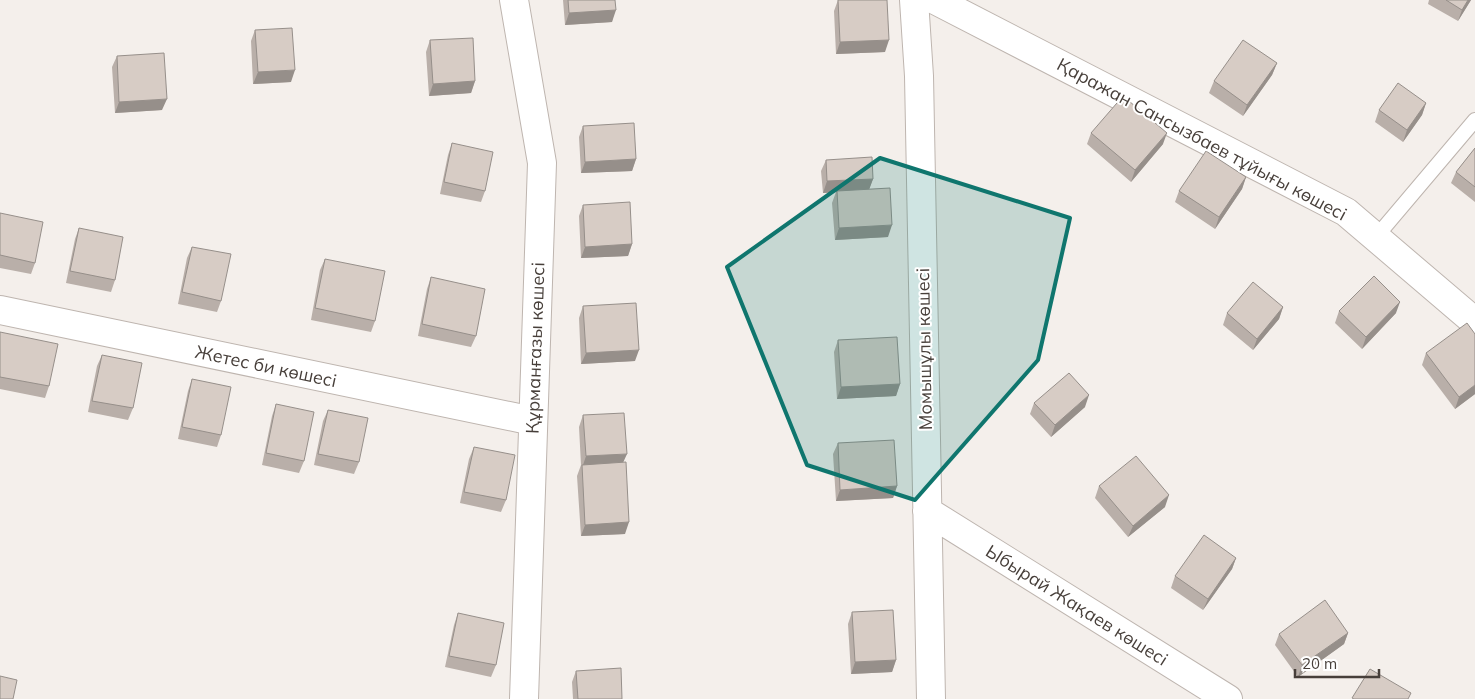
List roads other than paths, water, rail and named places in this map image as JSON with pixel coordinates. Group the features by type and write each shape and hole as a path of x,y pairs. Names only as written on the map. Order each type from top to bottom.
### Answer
{"street":[{"name":"Құрманғазы көшесі","path":"514,0 542,162 524,699"},
{"name":"Момышұлы көшесі","path":"914,0 919,76 931,699"},
{"name":"Қаражан Сансызбаев тұйығы көшесі","path":"935,0 1346,212 1475,322"},
{"name":"Жетес би көшесі","path":"0,310 533,421"},
{"name":"Ыбырай Жақаев көшесі","path":"927,511 1228,699"}],"lane":[{"path":"1376,237 1475,120"}]}
